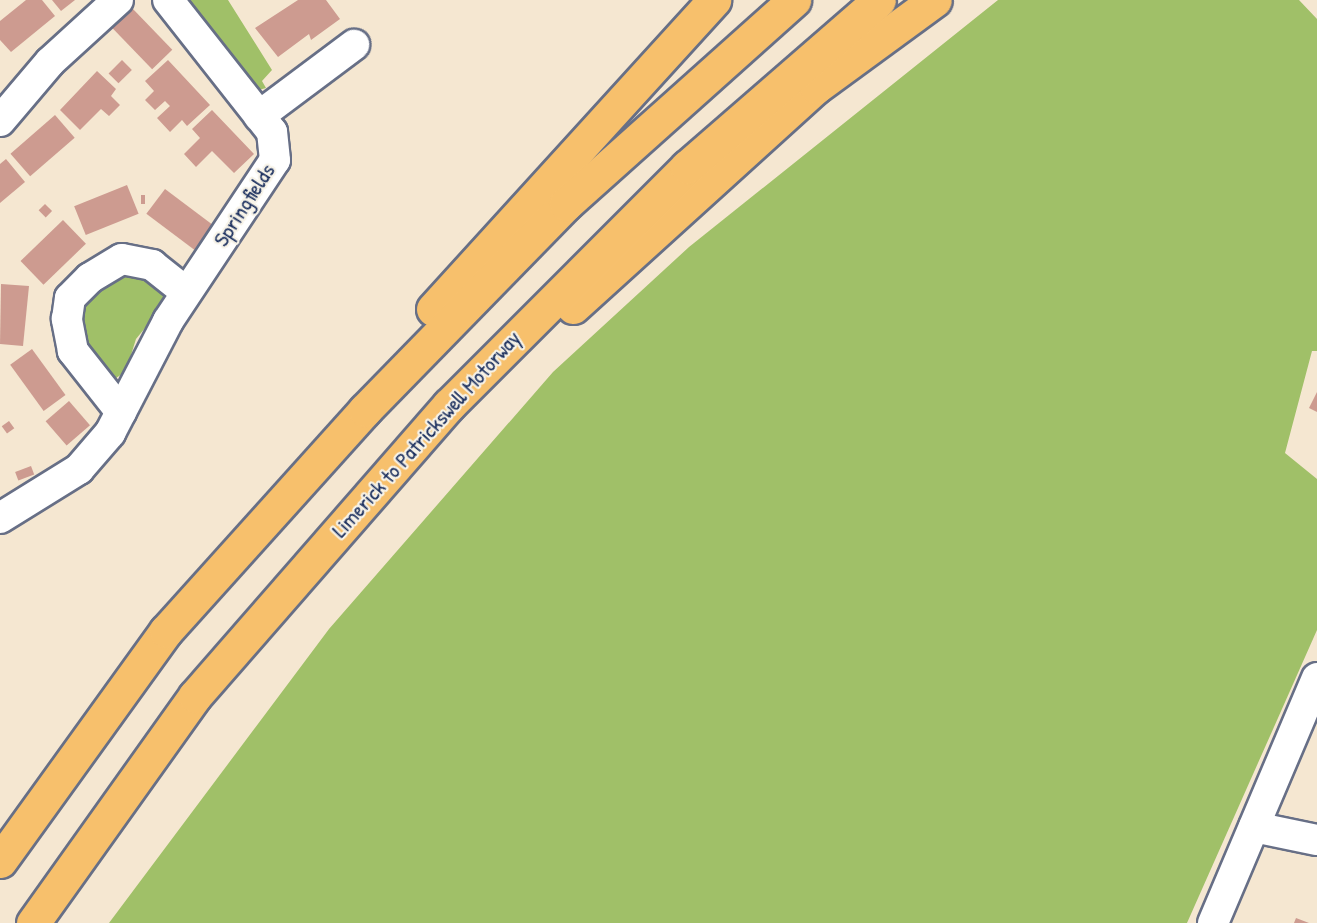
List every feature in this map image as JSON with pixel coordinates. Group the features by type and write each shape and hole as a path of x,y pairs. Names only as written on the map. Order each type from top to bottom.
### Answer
{"highway":[{"path":"0,861 166,631 248,512 714,0"},
{"path":"166,631 432,339 637,138 794,0"},
{"name":"Limerick to Patrickswell Motorway","path":"33,923 195,696 449,405 566,282 695,159 879,0"},
{"path":"255,626 461,411 705,183 816,87 935,0"}],"street":[{"path":"0,121 50,62 118,0"},
{"name":"Springfields","path":"0,518 79,469 121,412 186,292 275,160 276,142 259,116 168,0"},
{"path":"259,116 354,45"},
{"path":"121,412 73,351 68,334 70,298 90,278 122,259 152,265 186,292"},
{"path":"1213,923 1317,678"},
{"path":"1254,827 1317,840"}],"green space":[{"path":"185,0 228,0 272,70 262,81 266,88 255,91"},
{"path":"998,0 1299,0 1317,19 1317,351 1312,351 1285,453 1317,479 1317,630 1187,923 109,923 329,629 553,372 689,247"},
{"path":"134,268 172,295 136,339 126,371 112,381 81,339 82,297 92,298"}],"building":[{"path":"26,0 42,0 55,16 11,52 0,40 0,21"},
{"path":"52,0 75,0 61,11"},
{"path":"298,0 326,0 340,19 311,40 309,34 278,57 255,28"},
{"path":"132,8 172,50 152,69 112,27"},
{"path":"122,60 132,70 118,83 109,73"},
{"path":"168,60 210,105 187,126 182,120 170,132 157,118 170,106 165,101 155,110 145,100 154,91 145,81"},
{"path":"97,71 116,89 111,96 120,105 109,116 101,109 80,130 60,110"},
{"path":"212,110 254,154 234,173 212,151 196,167 184,154 200,138 192,129"},
{"path":"55,115 75,138 30,176 10,154"},
{"path":"6,159 25,182 0,203 0,164"},
{"path":"127,185 139,214 86,235 74,206"},
{"path":"165,189 213,225 194,250 146,214"},
{"path":"141,195 145,195 145,204 141,204"},
{"path":"45,204 52,211 46,217 39,210"},
{"path":"63,220 86,244 43,285 21,261"},
{"path":"1,284 29,286 23,346 0,344"},
{"path":"32,349 66,395 44,411 10,365"},
{"path":"1317,392 1317,412 1309,408"},
{"path":"69,401 90,425 67,445 46,421"},
{"path":"9,421 14,428 7,434 2,426"},
{"path":"31,466 34,474 18,480 15,472"},
{"path":"1296,918 1309,923 1294,923"}]}
